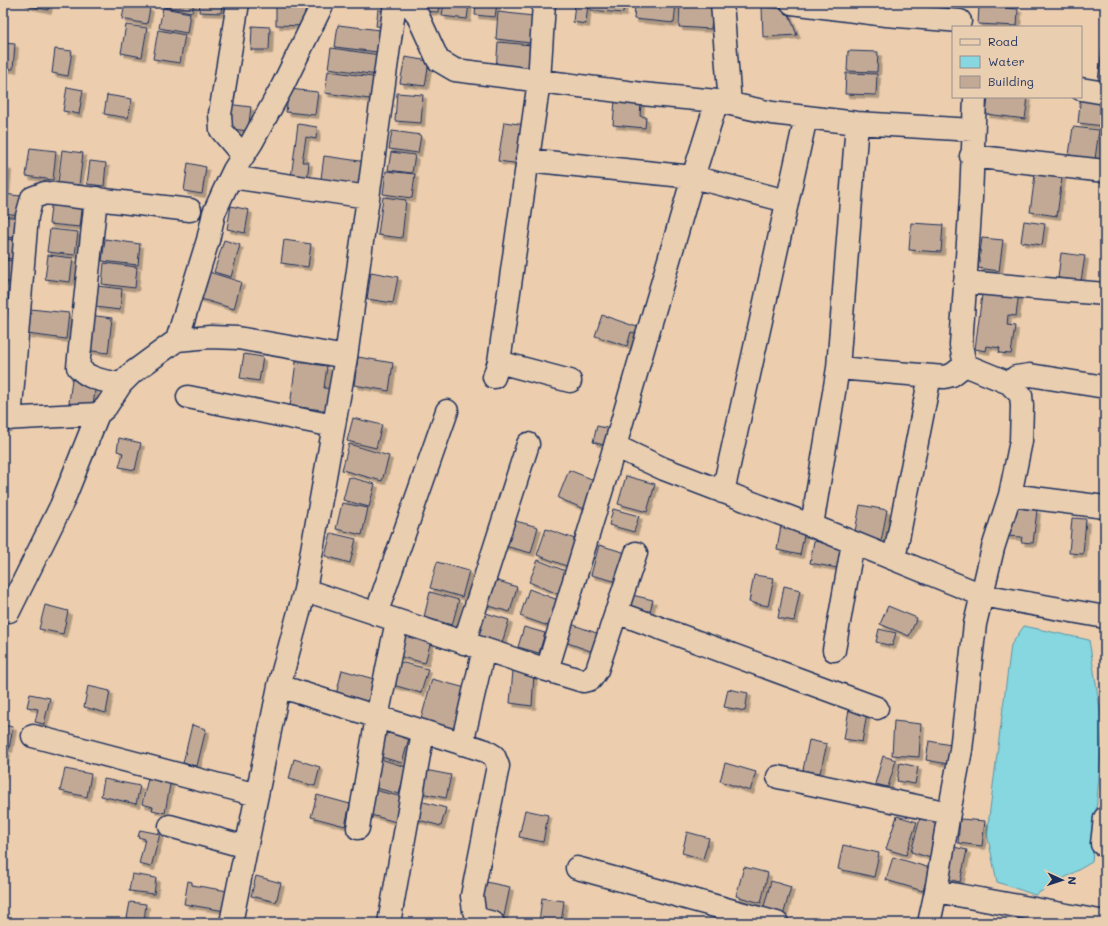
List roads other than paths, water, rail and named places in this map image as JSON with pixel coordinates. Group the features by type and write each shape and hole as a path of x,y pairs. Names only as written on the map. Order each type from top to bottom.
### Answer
{"street":[{"path":"238,3 220,114 221,130 243,156"},
{"path":"177,340 208,240 214,213 231,177 282,87 323,3"},
{"path":"544,3 539,81 496,369 570,381"},
{"path":"547,670 615,446 693,177 724,103 722,3"},
{"path":"792,3 886,15 958,17"},
{"path":"231,923 278,686 305,590 346,357 394,4 411,6 417,14 438,60 455,70 724,103 772,113 856,123 973,130"},
{"path":"1082,88 1105,93"},
{"path":"965,365 961,345 971,198 971,156 975,98"},
{"path":"723,492 806,117"},
{"path":"810,525 814,511 838,368 856,123"},
{"path":"971,156 1105,171"},
{"path":"527,160 693,177 787,201"},
{"path":"231,177 368,197"},
{"path":"98,414 7,419 29,206 32,198 46,193 190,210"},
{"path":"96,198 78,367 82,372 92,378 122,384"},
{"path":"965,282 1105,294"},
{"path":"8,611 61,506 98,414 106,407 122,384 132,373 177,340 210,337 238,338 346,357"},
{"path":"838,368 944,377 952,375 965,365"},
{"path":"929,923 961,750 975,624 993,548 1010,495 1021,441 1021,395 1009,384 965,365"},
{"path":"1009,384 1016,377 1030,375 1105,387"},
{"path":"894,560 930,376"},
{"path":"188,397 334,426"},
{"path":"376,614 448,411"},
{"path":"462,744 474,646 528,444"},
{"path":"615,446 723,492 810,525 982,595 1105,617"},
{"path":"1010,495 1105,507"},
{"path":"834,650 853,543"},
{"path":"305,590 583,681 591,678 597,670 636,553"},
{"path":"616,612 876,708"},
{"path":"358,828 377,717 397,621"},
{"path":"278,686 486,751 494,756 498,766 472,896 474,911 478,919 493,923"},
{"path":"389,923 423,732"},
{"path":"33,736 257,795"},
{"path":"778,777 948,814"},
{"path":"1102,844 1105,818"},
{"path":"170,826 246,847"},
{"path":"577,868 777,923"},
{"path":"936,891 1105,922"}],"water":[{"path":"1024,626 1089,640 1103,727 1092,862 1035,895 997,882 987,833 1011,645"}]}
